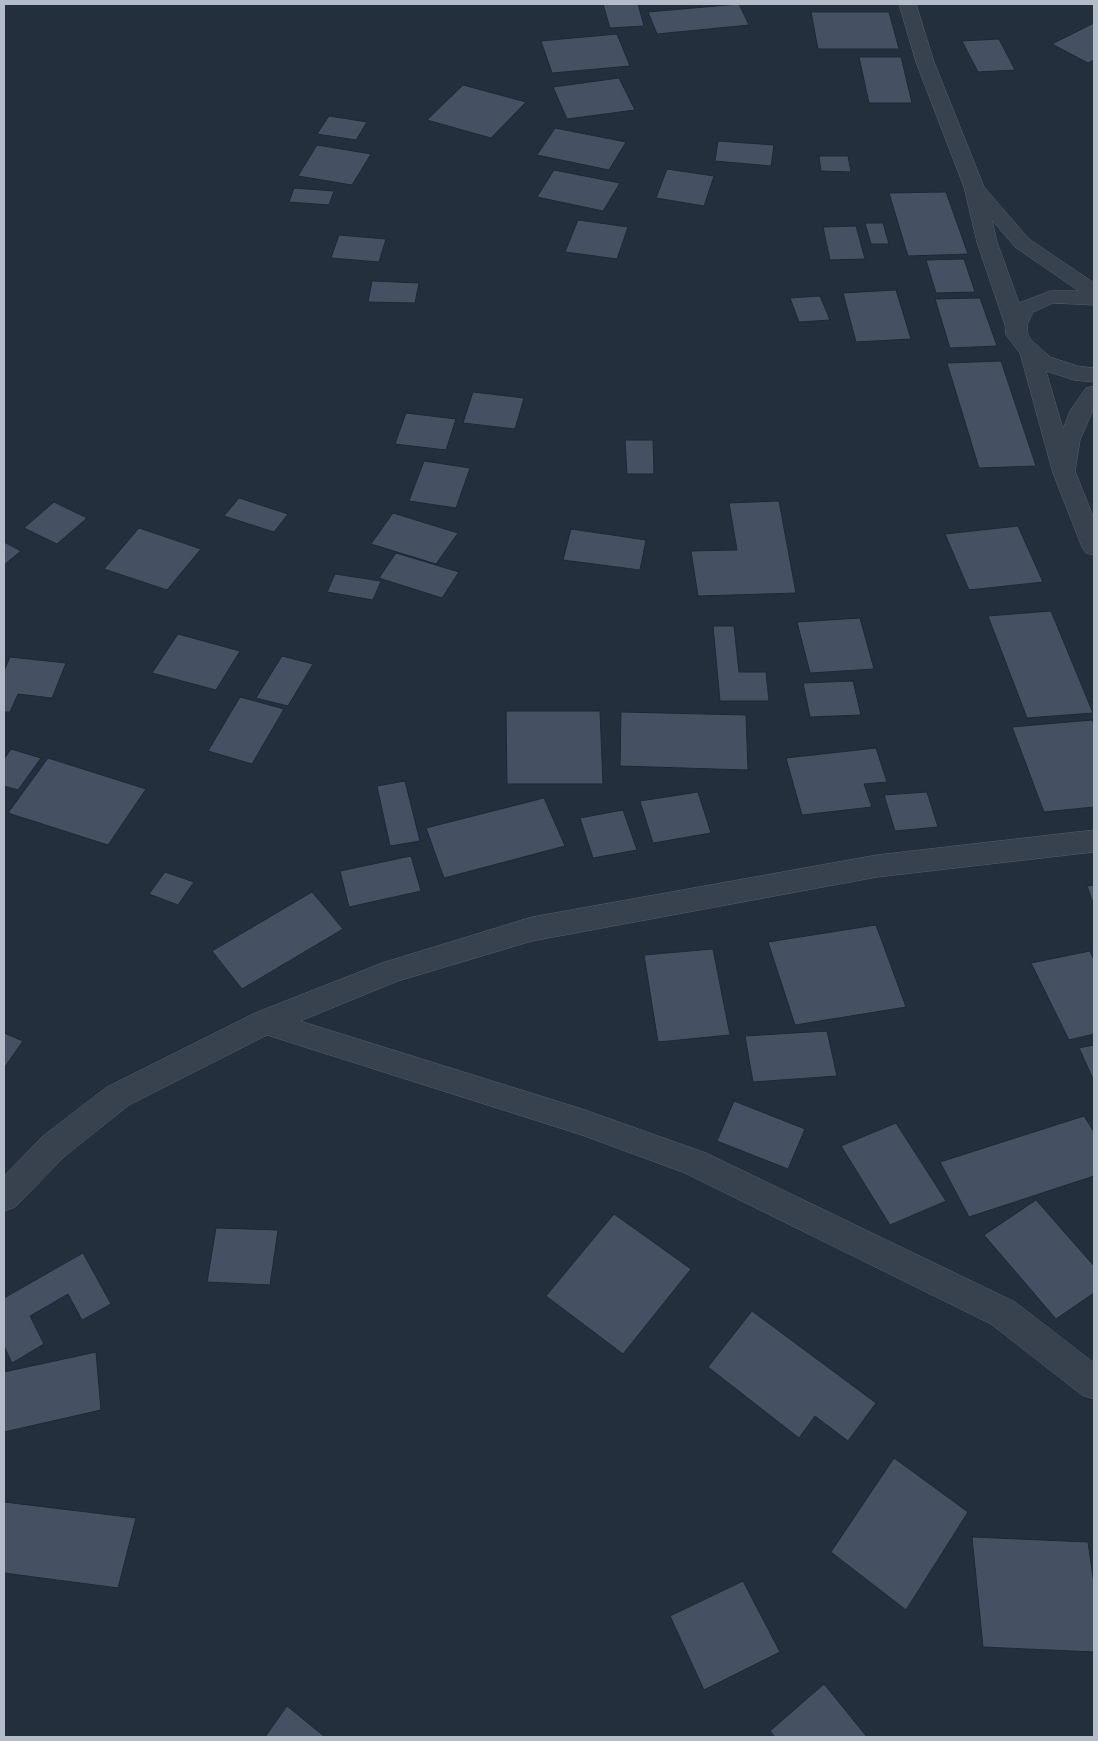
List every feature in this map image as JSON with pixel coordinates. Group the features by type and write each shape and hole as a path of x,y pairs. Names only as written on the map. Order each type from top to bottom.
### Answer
{"street":[{"path":"907,4 926,62 974,187 987,242 1016,324 1017,334 1030,354 1064,473 1094,547"},
{"path":"974,187 1022,243 1094,292"},
{"path":"1016,324 1026,308 1050,297 1066,296 1094,299"},
{"path":"1030,354 1056,368 1074,373 1094,375"},
{"path":"1064,473 1069,440 1081,410 1094,393"},
{"path":"4,1197 54,1146 118,1096 265,1022 392,971 532,928 877,866 1094,841"},
{"path":"265,1022 582,1122 695,1163 1003,1313 1094,1382"}],"building":[{"path":"603,4 638,4 644,26 610,28"},
{"path":"739,4 749,25 657,34 648,12"},
{"path":"811,12 889,12 899,49 818,49"},
{"path":"1094,23 1094,60 1088,63 1052,44"},
{"path":"617,34 630,66 552,73 541,41"},
{"path":"999,39 1015,70 978,72 962,41"},
{"path":"859,57 901,57 912,103 869,103"},
{"path":"619,78 635,110 567,119 553,87"},
{"path":"463,85 526,102 491,138 427,120"},
{"path":"329,116 367,122 356,140 317,134"},
{"path":"555,128 626,142 609,170 537,155"},
{"path":"718,141 774,145 771,166 715,161"},
{"path":"317,145 371,154 352,185 298,176"},
{"path":"819,156 848,156 851,172 821,171"},
{"path":"667,169 714,176 704,206 656,198"},
{"path":"554,170 620,183 603,211 537,197"},
{"path":"294,188 334,191 329,205 289,202"},
{"path":"946,192 968,254 908,256 889,193"},
{"path":"578,220 628,227 617,259 565,252"},
{"path":"865,223 883,223 889,244 871,244"},
{"path":"856,226 865,259 830,260 823,227"},
{"path":"339,235 386,239 379,262 331,258"},
{"path":"964,259 975,292 936,293 926,260"},
{"path":"372,281 419,283 415,303 368,302"},
{"path":"896,290 911,339 856,342 843,293"},
{"path":"820,296 830,320 799,322 790,298"},
{"path":"980,298 997,346 950,348 935,299"},
{"path":"1001,361 1036,466 979,468 947,363"},
{"path":"473,392 524,398 515,429 463,423"},
{"path":"406,413 456,419 446,450 395,444"},
{"path":"625,440 653,440 654,474 627,474"},
{"path":"424,461 470,468 456,508 409,501"},
{"path":"239,498 288,514 274,532 224,516"},
{"path":"779,501 796,593 698,596 691,551 737,550 729,503"},
{"path":"54,502 87,518 57,544 24,528"},
{"path":"393,513 458,533 436,564 371,544"},
{"path":"1018,526 1043,582 969,590 945,534"},
{"path":"139,528 201,549 167,590 104,569"},
{"path":"571,529 646,540 640,570 563,560"},
{"path":"4,542 21,551 4,565"},
{"path":"396,553 459,572 442,598 379,578"},
{"path":"335,574 381,581 373,600 327,592"},
{"path":"1051,611 1093,713 1027,718 988,616"},
{"path":"860,618 874,669 810,673 797,622"},
{"path":"713,626 734,626 739,672 766,672 769,701 720,701"},
{"path":"178,634 240,651 216,690 152,673"},
{"path":"282,656 313,664 288,706 256,698"},
{"path":"10,657 66,663 52,698 18,694 10,712 4,712 4,671"},
{"path":"853,681 861,715 810,717 803,683"},
{"path":"240,697 284,709 252,764 208,751"},
{"path":"506,711 600,711 603,784 507,784"},
{"path":"621,712 746,715 748,770 620,766"},
{"path":"1092,720 1094,724 1094,807 1044,812 1012,727"},
{"path":"876,748 887,782 864,784 872,807 802,815 786,758"},
{"path":"11,749 41,758 18,790 4,786 4,759"},
{"path":"48,758 146,789 108,845 8,813"},
{"path":"405,781 420,841 390,846 377,786"},
{"path":"698,792 711,833 653,843 640,801"},
{"path":"927,792 938,827 895,831 884,795"},
{"path":"544,798 565,846 444,878 426,828"},
{"path":"623,810 637,850 593,858 580,818"},
{"path":"411,856 421,891 349,907 340,871"},
{"path":"165,872 194,882 178,905 149,894"},
{"path":"1094,885 1094,906 1087,886"},
{"path":"312,892 343,929 242,989 212,951"},
{"path":"876,925 906,1007 795,1025 768,942"},
{"path":"713,949 730,1035 658,1042 644,955"},
{"path":"1090,951 1094,960 1094,1034 1069,1040 1031,963"},
{"path":"827,1031 837,1076 753,1082 745,1036"},
{"path":"4,1033 23,1041 4,1068"},
{"path":"1094,1045 1094,1081 1079,1048"},
{"path":"734,1101 805,1129 788,1169 717,1141"},
{"path":"1084,1116 1094,1132 1094,1176 969,1217 940,1162"},
{"path":"896,1123 946,1201 890,1225 841,1146"},
{"path":"1036,1200 1094,1266 1094,1293 1056,1319 984,1235"},
{"path":"614,1214 691,1269 623,1354 546,1296"},
{"path":"216,1228 278,1230 270,1285 207,1282"},
{"path":"83,1253 111,1304 82,1320 68,1294 30,1316 44,1344 12,1363 4,1346 4,1298"},
{"path":"752,1311 876,1403 848,1441 815,1416 799,1438 708,1367"},
{"path":"96,1352 101,1410 4,1432 4,1372"},
{"path":"894,1458 968,1512 906,1610 831,1552"},
{"path":"4,1502 136,1518 118,1588 4,1573"},
{"path":"972,1537 1088,1542 1094,1584 1094,1652 983,1647"},
{"path":"743,1581 780,1652 704,1690 670,1616"},
{"path":"824,1684 867,1737 775,1737 770,1731"},
{"path":"287,1706 325,1737 265,1737"}]}
